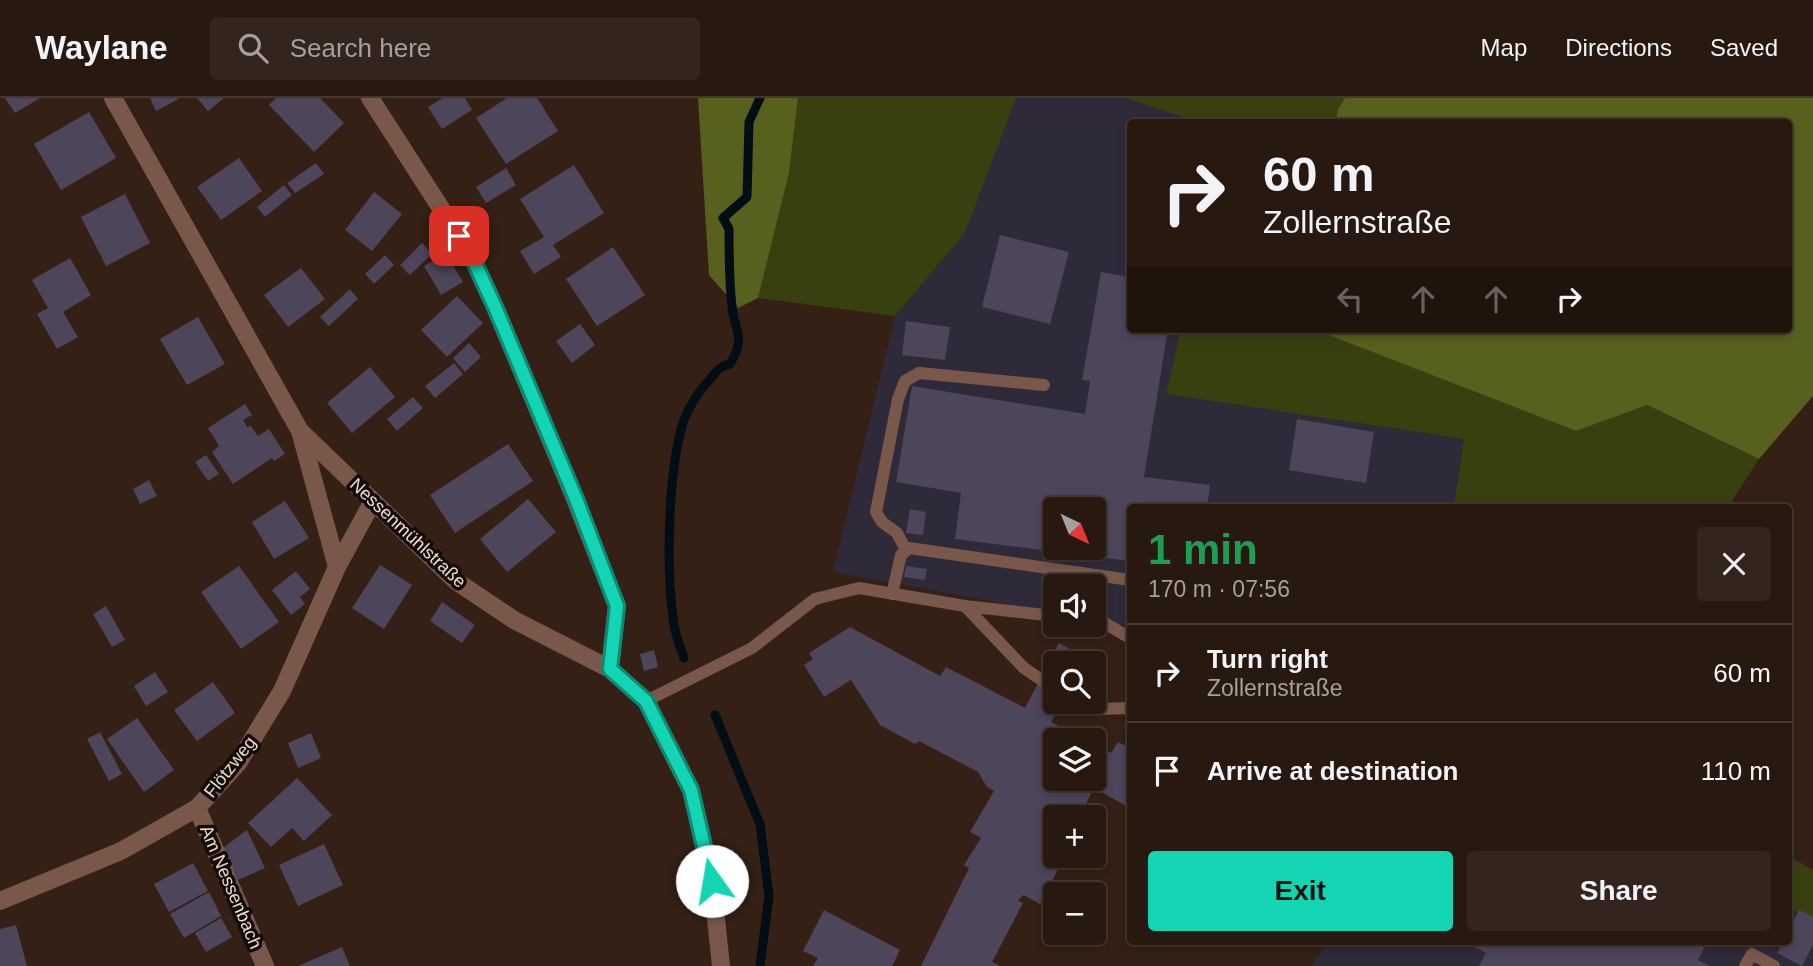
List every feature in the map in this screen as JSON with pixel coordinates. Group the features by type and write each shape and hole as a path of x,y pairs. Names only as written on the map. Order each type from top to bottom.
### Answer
{"street":[{"name":"Nessenmühlstraße","path":"113,98 300,431 456,581 514,620 610,669 646,701 691,790 712,881 721,966"},
{"path":"370,98 471,255 576,499 617,606 610,669"},
{"path":"300,431 337,567"},
{"name":"Flötzweg","path":"0,901 121,851 197,808 238,763 282,691 337,567 373,501"},
{"name":"Am Nessenbach","path":"197,808 265,966"}],"lane":[{"path":"906,550 897,533 882,522 876,512 898,399 905,381 919,373 1044,385"},
{"path":"892,594 901,555 909,548 1127,580"},
{"path":"646,701 752,648 815,599 859,588 965,606 1043,615"},
{"path":"965,606 1024,668 1043,681"},
{"path":"1106,624 1127,636"},
{"path":"1106,709 1127,708"},
{"path":"1749,954 1774,966"}],"shaded area":[{"path":"1016,98 1125,98 1190,119 1127,119 1127,333 1180,333 1167,394 1464,439 1454,504 1127,504 1127,626 1106,622 1106,574 1043,574 1043,611 833,572 895,316 965,233"},
{"path":"1792,910 1813,921 1813,966 1311,966 1326,945 1792,945"}],"green space":[{"path":"698,98 798,98 789,173 758,298 738,308 709,275"},
{"path":"798,98 1016,98 965,233 895,316 758,298 789,173"},
{"path":"1125,98 1345,98 1338,109 1336,119 1190,119"},
{"path":"1345,98 1813,98 1813,396 1759,459 1647,405 1576,431 1323,333 1792,333 1792,119 1336,119 1338,109"},
{"path":"1180,333 1323,333 1576,431 1646,405 1759,459 1730,504 1454,504 1464,439 1166,394"},
{"path":"1792,858 1813,870 1813,921 1792,910"}],"building":[{"path":"5,98 40,98 15,113"},
{"path":"150,98 180,98 156,111"},
{"path":"197,98 224,98 208,111"},
{"path":"276,98 320,98 344,123 314,152 269,105"},
{"path":"443,98 465,98 472,110 442,129 428,107"},
{"path":"507,98 537,98 558,131 506,164 476,118"},
{"path":"89,112 116,158 61,190 34,144"},
{"path":"239,158 262,191 221,220 197,187"},
{"path":"316,163 324,174 295,193 287,183"},
{"path":"574,165 604,213 553,245 561,257 534,274 520,251 544,237 520,199"},
{"path":"506,168 516,185 486,203 476,187"},
{"path":"284,185 292,195 265,217 257,207"},
{"path":"374,192 402,214 372,251 345,230"},
{"path":"125,194 150,243 106,266 81,217"},
{"path":"1000,235 1069,252 1050,324 982,307"},
{"path":"422,243 432,254 410,275 400,265"},
{"path":"613,247 645,295 597,326 566,279"},
{"path":"446,253 463,282 441,295 424,266"},
{"path":"385,255 394,265 374,284 365,274"},
{"path":"70,258 91,295 63,312 78,337 57,349 37,314 48,308 32,280"},
{"path":"301,268 325,299 288,327 264,295"},
{"path":"1101,272 1127,276 1127,333 1167,333 1144,477 1210,485 1208,504 1127,504 1127,561 1106,558 1106,497 1043,497 1043,550 955,539 961,493 896,482 912,386 1085,414 1090,381 1082,380"},
{"path":"350,289 358,299 329,326 320,317"},
{"path":"457,296 483,323 447,357 421,330"},
{"path":"198,317 225,364 187,385 160,339"},
{"path":"906,321 950,327 945,360 902,355"},
{"path":"580,324 595,345 572,363 556,341"},
{"path":"469,343 481,357 465,372 453,358"},
{"path":"454,363 463,374 435,398 425,386"},
{"path":"370,367 395,397 352,433 327,403"},
{"path":"413,397 423,408 397,431 387,419"},
{"path":"245,404 252,415 243,420 248,428 250,425 258,436 269,429 285,454 274,461 272,458 233,484 212,452 219,446 208,428"},
{"path":"1297,419 1374,432 1366,483 1289,470"},
{"path":"508,444 533,481 455,533 430,495"},
{"path":"206,455 219,474 208,481 195,462"},
{"path":"149,480 157,496 140,504 133,489"},
{"path":"528,499 556,532 507,572 480,539"},
{"path":"285,501 309,538 274,559 252,522"},
{"path":"910,509 926,512 923,535 906,533"},
{"path":"380,565 412,585 384,629 352,608"},
{"path":"239,566 279,622 241,649 201,592"},
{"path":"906,566 927,569 925,580 904,577"},
{"path":"296,571 310,589 300,597 305,604 291,615 272,590"},
{"path":"442,602 475,625 462,643 430,621"},
{"path":"106,606 125,640 112,647 93,614"},
{"path":"850,627 940,676 946,667 1025,708 1043,674 1043,714 1055,714 1051,722 1063,728 1043,728 1043,791 1092,791 1085,805 1043,805 1043,868 1059,868 1051,882 1043,882 1043,898 1040,904 1023,895 1018,901 1023,903 992,962 1000,966 921,966 969,868 964,865 981,838 970,832 994,791 987,787 978,772 919,741 915,744 880,725 851,680 824,697 804,665 813,659 809,653"},
{"path":"1059,643 1074,651 1055,651"},
{"path":"654,650 658,667 644,671 640,654"},
{"path":"155,672 168,692 146,706 134,686"},
{"path":"213,682 235,713 197,741 174,710"},
{"path":"137,718 174,770 144,792 107,739"},
{"path":"100,732 122,774 109,781 87,739"},
{"path":"311,733 321,758 298,768 288,743"},
{"path":"1118,742 1127,746 1127,806 1099,791 1106,791 1106,750 1111,753"},
{"path":"297,778 332,815 304,841 292,828 271,847 248,823"},
{"path":"247,830 265,868 238,880 223,848"},
{"path":"324,844 343,885 298,906 279,865"},
{"path":"193,863 208,891 169,912 154,884"},
{"path":"209,892 221,916 184,938 170,914"},
{"path":"824,910 900,950 892,966 813,966 818,958 803,951"},
{"path":"1799,910 1813,917 1813,945 1802,966 1777,953 1781,945 1792,945 1792,923"},
{"path":"221,918 232,937 206,952 195,933"},
{"path":"16,925 27,966 0,966 0,929"},
{"path":"1471,945 1706,945 1698,960 1710,966 1479,966 1486,953"},
{"path":"342,947 350,966 298,966"}],"waterway":[{"path":"684,658 677,638 671,596 670,517 675,464 684,420 689,409 717,371 730,364 738,346 730,287 729,229 723,218 747,197 749,122 760,98"},
{"path":"715,715 760,824 769,896 760,966"}],"route":[{"path":"459,236 471,255 495,307 576,499 617,606 610,669 646,701 691,790 712,881"}]}
